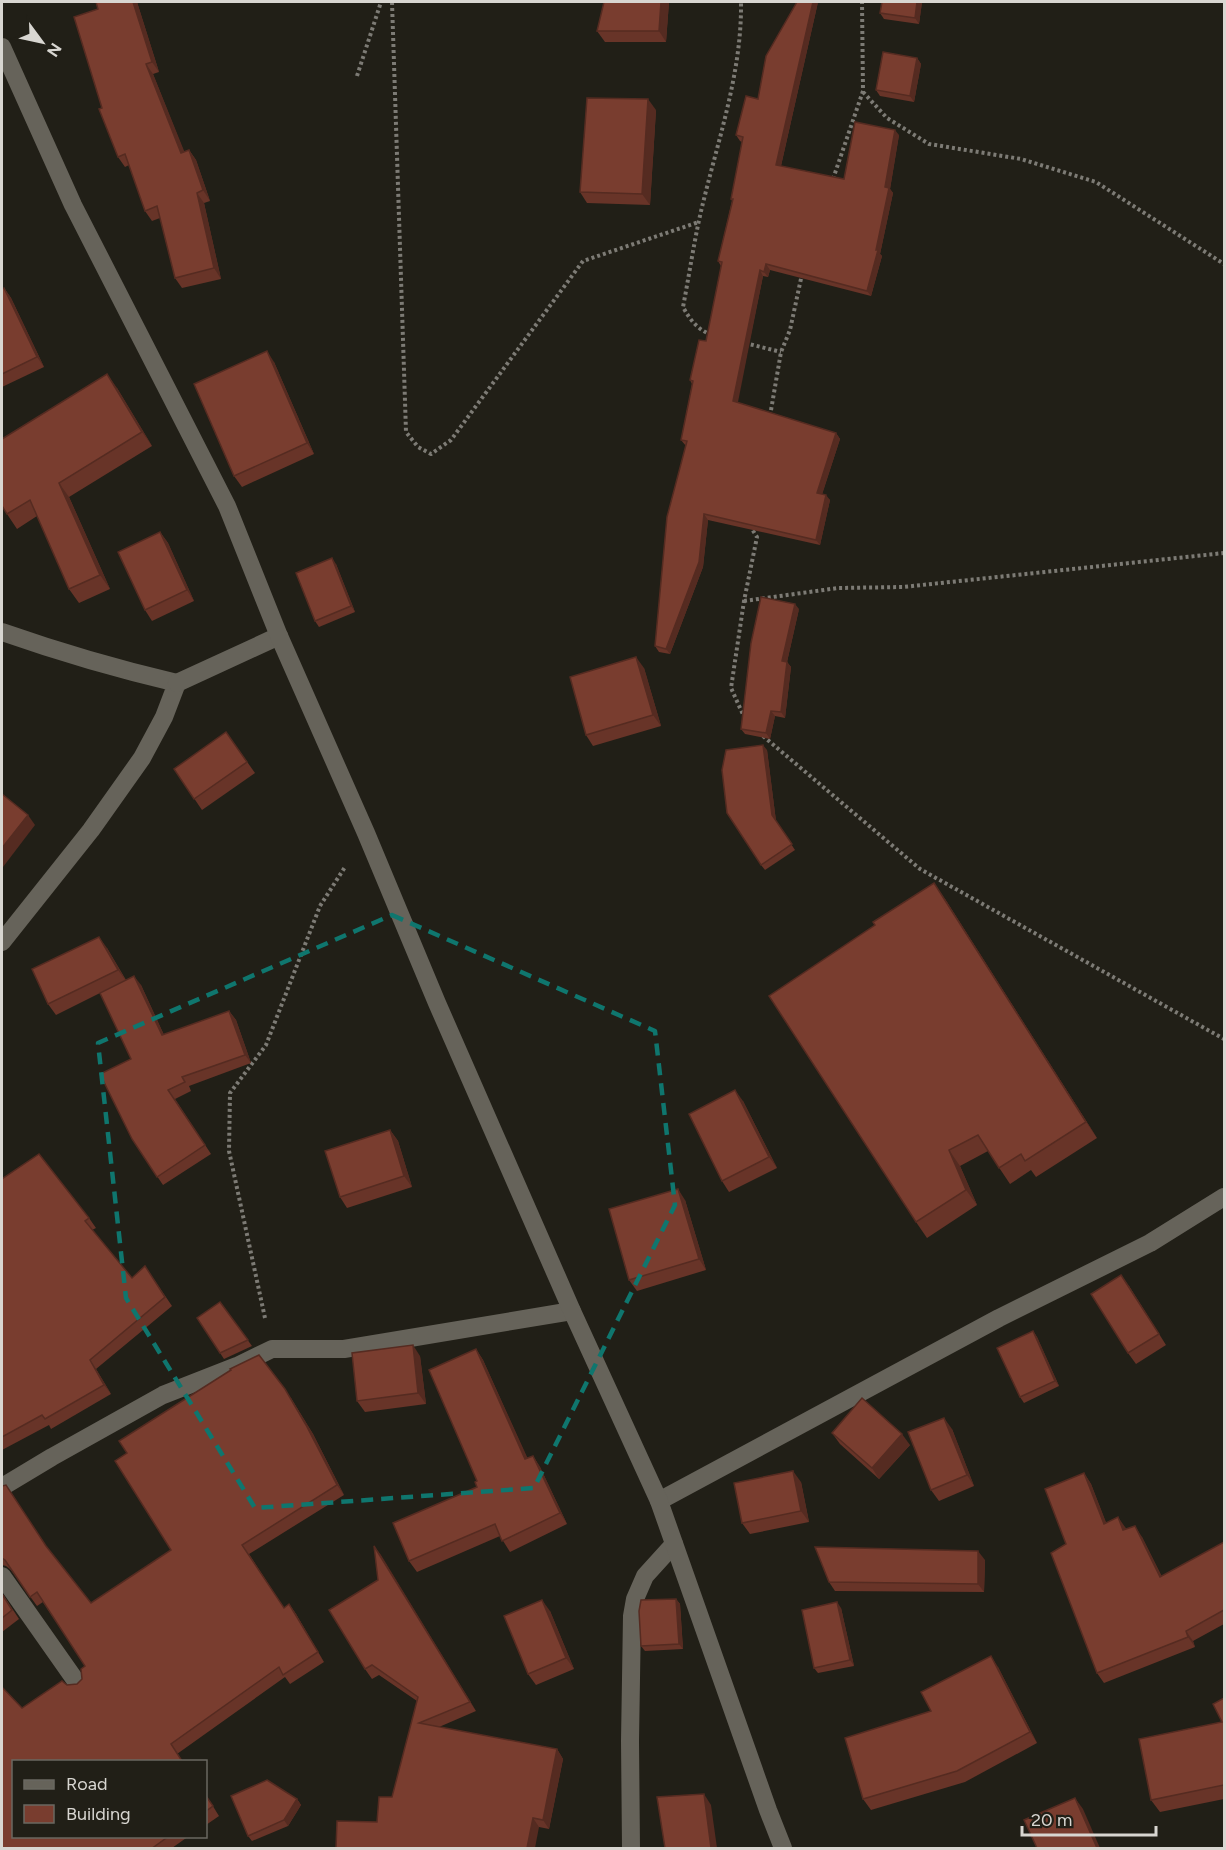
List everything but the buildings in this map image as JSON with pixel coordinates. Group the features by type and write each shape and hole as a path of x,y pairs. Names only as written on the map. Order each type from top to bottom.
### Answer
{"street":[{"path":"2,47 73,205 227,506 279,636 437,1002 572,1311 659,1501 783,1848"},
{"path":"2,632 94,662 177,683 279,636"},
{"path":"2,942 91,830 142,758 164,717 177,683"},
{"path":"659,1501 999,1318 1150,1242 1224,1197"},
{"path":"2,1487 163,1395 237,1366 272,1349 344,1349 572,1311"},
{"path":"631,1848 632,1616 635,1599 645,1576 674,1544"},
{"path":"2,1576 78,1684"}],"path":[{"path":"357,76 381,2"},
{"path":"392,2 406,432 418,447 431,454 451,440 583,261 699,222"},
{"path":"719,337 700,329 683,307 699,222 732,91 741,28 741,2"},
{"path":"830,190 863,91 862,2"},
{"path":"863,91 887,118 929,144 1021,159 1096,182 1224,264"},
{"path":"768,427 781,352 790,330 804,266"},
{"path":"740,342 781,352"},
{"path":"745,721 731,688 744,601 757,537 750,526 751,517"},
{"path":"744,601 838,588 903,586 1224,553"},
{"path":"763,736 920,869 1224,1039"},
{"path":"272,1349 229,1151 230,1093 266,1045 320,906 366,833"}],"highlighted area":[{"path":"392,915 655,1031 675,1205 534,1488 255,1508 126,1298 98,1043"}]}
